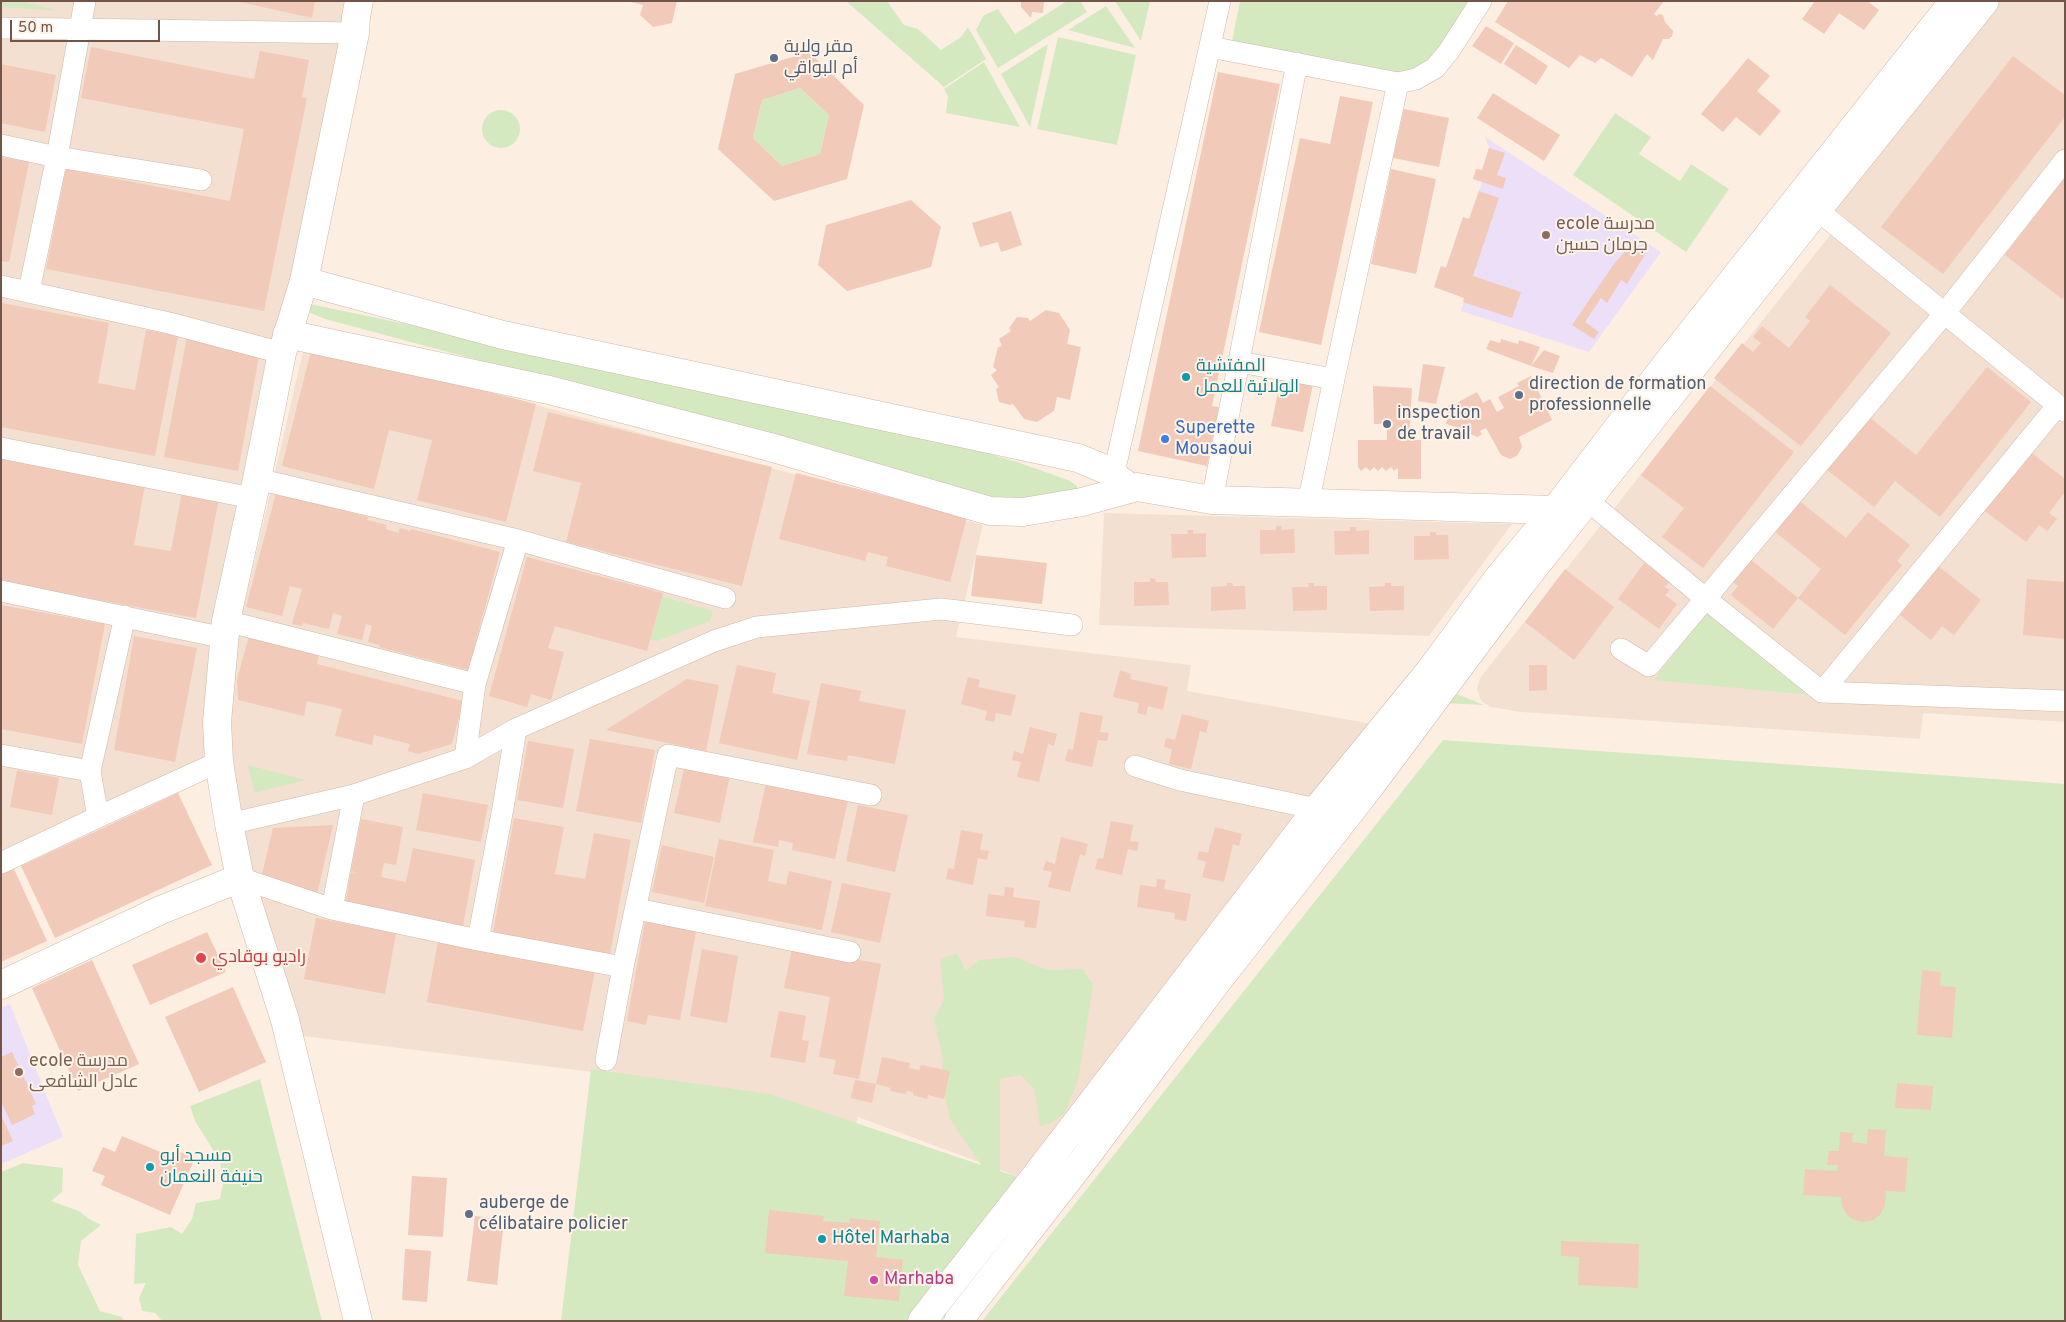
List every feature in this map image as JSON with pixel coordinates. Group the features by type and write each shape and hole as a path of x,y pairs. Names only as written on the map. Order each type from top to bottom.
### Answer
{"main road":[{"path":"358,1321 285,1020 240,878 219,762 217,722 225,629 285,344 304,281 356,33 359,1"},
{"path":"958,1321 1219,979 1371,785 1587,500 1954,1"},
{"path":"922,1321 1317,809 1429,672 1499,577 1808,202 1986,1"},
{"path":"304,281 503,335 1078,458 1114,473"},
{"path":"285,344 549,390 770,447 990,511 1032,511 1082,502 1137,487 1212,500 1555,510"},
{"path":"1,985 161,910 240,878"}],"street":[{"path":"29,291 57,157 85,1"},
{"path":"1137,487 1114,473 1220,1"},
{"path":"1210,47 1298,62 1398,83 1416,79 1434,68 1449,51 1481,1"},
{"path":"1,28 356,33"},
{"path":"1212,500 1298,62"},
{"path":"1308,504 1398,83"},
{"path":"1,145 57,157 201,180"},
{"path":"1621,649 1649,666 1944,314 2065,160"},
{"path":"1808,202 2061,408 1822,692"},
{"path":"1,286 169,323 285,344"},
{"path":"1239,362 1334,379"},
{"path":"1,448 255,488 518,540 725,598"},
{"path":"1555,510 1587,500 1822,692 2065,701"},
{"path":"465,758 475,684 518,540"},
{"path":"1,591 125,616 225,629 475,684"},
{"path":"229,824 354,795 465,758 516,729 714,641 757,627 941,609 1072,625"},
{"path":"98,817 90,771 125,616"},
{"path":"478,940 516,729"},
{"path":"1,754 90,771"},
{"path":"606,1060 623,967 637,909 668,756 872,796"},
{"path":"1,864 219,762"},
{"path":"1135,766 1180,780 1317,809"},
{"path":"332,909 354,795"},
{"path":"240,878 332,909 478,940 623,967"},
{"path":"637,909 850,952"}],"shaded area":[{"path":"1,1 359,1 257,479 219,762 1,863"},
{"path":"1992,1 2065,1 2065,722 1923,713 1920,739 1521,712 1491,707 1481,701 1477,689 1480,678 1838,225 1831,218 1834,197"},
{"name":"ecole مدرسة جرمان حسين","path":"1485,137 1661,252 1589,352 1461,311 1465,298 1434,287 1441,266 1446,267 1463,217 1469,219 1479,191 1482,182 1473,179 1476,169 1482,170 1489,147"},
{"path":"305,343 983,525 956,637 1191,665 1187,691 1384,726 1022,1178 858,1117 855,1127 769,1094 295,1035 267,950 225,731 237,636"},
{"path":"1104,513 1512,524 1429,636 1099,625"},
{"name":"ecole مدرسة عادل الشافعى","path":"10,1004 63,1137 1,1164 1,1008"}],"green space":[{"path":"1,1 20,1 61,11 1,7"},
{"path":"846,1 887,1 904,25 918,29 941,50 961,37 968,27 986,59 944,87"},
{"path":"1067,1 1080,1 1087,12 998,68 976,30 984,15 998,9 1015,34"},
{"path":"1115,1 1150,1 1141,41"},
{"path":"1240,1 1470,1 1438,52 1398,83 1230,51"},
{"path":"1106,6 1135,48 1068,30"},
{"path":"1058,37 1136,55 1117,145 1037,129"},
{"path":"1048,44 1030,127 1001,74"},
{"path":"984,62 1020,127 946,113 948,96 944,89"},
{"path":"800,88 829,115 820,154 782,166 753,138 762,100"},
{"path":"501,110 515,115 520,129 515,143 501,148 487,143 482,129 487,115"},
{"path":"1615,113 1651,137 1639,154 1680,181 1691,164 1729,189 1686,252 1573,175"},
{"path":"310,304 894,426 1014,461 1068,480 1076,485 1078,489 1011,503 325,319 308,312"},
{"path":"662,596 713,611 710,621 657,641 650,640"},
{"path":"1708,610 1810,695 1654,680"},
{"path":"1450,693 1462,696 1484,705 1443,703"},
{"path":"1443,740 2065,784 2065,1321 982,1321"},
{"path":"248,765 306,780 254,793"},
{"path":"957,953 966,971 979,960 1015,957 1047,970 1083,969 1093,985 1078,1081 1064,1114 1049,1124 1040,1126 1034,1089 1021,1075 1000,1079 1000,1171 1022,1178 912,1321 561,1321 591,1069 770,1094 981,1165 950,1119 941,1078 943,1060 934,1019 944,1000 940,959"},
{"path":"260,1079 322,1321 162,1321 155,1313 142,1311 139,1298 146,1283 134,1284 136,1234 171,1227 182,1234 192,1219 196,1203 220,1199 223,1184 220,1161 195,1121 190,1106"},
{"path":"23,1163 63,1168 62,1192 51,1201 79,1211 101,1225 81,1241 78,1265 100,1311 122,1317 124,1321 1,1321 1,1172"}],"building":[{"path":"236,1 315,1 312,18"},
{"path":"627,1 677,1 672,23 653,27 640,15 643,5"},
{"path":"1021,1 1044,1 1043,13 1032,12 1031,18 1021,7"},
{"path":"1508,1 1664,1 1654,14 1657,16 1659,14 1663,15 1665,22 1673,31 1669,39 1663,39 1653,60 1647,54 1632,77 1601,58 1595,63 1580,55 1569,68 1495,22"},
{"path":"1815,1 1867,1 1879,10 1864,30 1839,13 1824,34 1802,19"},
{"path":"1486,26 1514,43 1501,64 1472,46"},
{"path":"1516,45 1548,66 1536,85 1504,64"},
{"path":"91,47 254,79 260,51 309,60 302,97 307,98 264,311 46,269 66,169 230,201 244,129 81,98"},
{"path":"809,52 864,105 847,179 774,201 718,149 735,74","holes":["800,88 829,115 820,154 782,166 753,138 762,100"]},
{"path":"2013,56 2065,95 2065,117 1943,274 1881,227"},
{"path":"1748,58 1770,76 1757,91 1781,111 1760,136 1736,117 1723,132 1701,114"},
{"path":"1,64 56,75 45,132 1,123"},
{"path":"1218,72 1280,84 1212,406 1219,407 1207,466 1138,451"},
{"path":"1493,93 1560,135 1544,161 1477,118"},
{"path":"1340,96 1373,102 1321,345 1259,332 1300,138 1330,144"},
{"path":"1404,109 1449,118 1439,167 1393,158"},
{"path":"1489,148 1505,153 1497,175 1506,178 1503,189 1473,179 1476,169 1482,170"},
{"path":"1,157 29,162 9,262 1,261"},
{"path":"1391,169 1436,179 1416,274 1371,264"},
{"path":"2065,177 2065,296 2062,299 2005,255"},
{"path":"1479,191 1499,198 1473,276 1521,292 1512,318 1463,302 1464,298 1434,287 1441,266 1446,268 1463,217 1469,219"},
{"path":"911,200 941,227 931,267 847,291 818,265 826,225"},
{"path":"1011,211 1022,245 1001,252 998,242 980,247 972,223"},
{"path":"1633,242 1646,253 1627,284 1621,280 1607,303 1601,298 1585,322 1599,332 1594,339 1572,325 1614,264"},
{"path":"1830,285 1891,333 1801,446 1714,378 1742,343 1753,352 1761,343 1753,337 1762,326 1789,348 1810,321 1805,317"},
{"path":"1,303 109,323 98,383 135,390 146,330 178,336 155,456 1,427"},
{"path":"1046,310 1059,313 1070,330 1067,344 1081,347 1070,400 1057,397 1054,411 1037,422 1024,419 1013,404 999,402 996,389 999,387 991,375 997,370 993,367 998,347 1002,346 999,339 1011,331 1009,328 1017,317 1028,318 1030,321"},
{"path":"187,337 260,351 238,471 164,457"},
{"path":"1501,339 1518,344 1519,340 1540,347 1531,366 1486,349 1490,340 1500,343"},
{"path":"312,347 536,404 506,522 417,500 432,440 389,430 374,489 282,466"},
{"path":"1544,350 1560,356 1553,373 1531,366"},
{"path":"1423,364 1445,367 1436,404 1418,401"},
{"path":"1987,367 2031,402 1940,517 1895,481 1874,507 1826,469 1868,416 1916,455"},
{"path":"1531,376 1552,420 1519,437 1522,447 1517,456 1510,459 1501,455 1486,428 1480,431 1482,434 1478,437 1462,431 1463,429 1446,424 1449,413 1446,413 1453,401 1455,404 1477,392 1483,403 1490,399 1497,412 1504,408 1498,397 1519,386 1517,383"},
{"path":"1281,378 1313,384 1303,432 1271,426"},
{"path":"1373,386 1412,388 1409,440 1421,440 1421,479 1398,479 1398,468 1394,471 1391,467 1386,471 1382,467 1378,471 1374,467 1370,471 1366,467 1361,471 1358,467 1358,440 1387,440 1387,424 1374,424"},
{"path":"1710,386 1794,452 1703,568 1662,537 1684,508 1641,475"},
{"path":"548,412 772,467 742,586 566,542 581,483 533,471"},
{"path":"2028,450 2065,479 2065,492 2049,513 2057,519 2047,531 2039,525 2026,542 1982,509"},
{"path":"1,458 145,485 134,545 171,551 182,491 219,498 196,618 1,582"},
{"path":"796,473 967,517 950,582 886,566 888,557 868,552 865,561 779,539"},
{"path":"276,493 368,517 367,520 387,525 386,529 398,533 400,528 410,531 411,529 500,552 468,670 379,647 380,645 368,642 372,626 366,624 362,640 337,634 342,616 333,613 329,629 303,623 302,626 292,624 302,589 290,586 282,616 246,607"},
{"path":"1798,500 1846,538 1868,512 1910,545 1897,561 1902,565 1845,635 1798,598 1821,569 1773,530"},
{"path":"1276,526 1282,526 1281,530 1294,529 1295,553 1260,554 1260,530 1276,530"},
{"path":"1350,527 1356,527 1356,531 1369,530 1369,554 1335,555 1334,531 1350,531"},
{"path":"1187,530 1193,530 1193,534 1206,533 1206,557 1172,558 1171,534 1188,534"},
{"path":"1430,532 1436,532 1436,535 1448,535 1449,559 1414,560 1414,536 1430,536"},
{"path":"976,555 1047,563 1042,604 971,596"},
{"path":"527,557 663,593 647,651 555,626 548,648 564,652 551,700 531,694 527,707 489,696"},
{"path":"1750,559 1798,598 1773,629 1731,595 1738,586 1732,581"},
{"path":"1644,563 1670,581 1665,587 1670,590 1665,595 1677,604 1659,629 1618,599"},
{"path":"1938,566 1981,600 1954,635 1942,626 1931,640 1900,615"},
{"path":"1565,569 1614,607 1574,660 1525,622"},
{"path":"1150,578 1155,579 1156,582 1168,582 1169,605 1134,606 1134,582 1150,582"},
{"path":"2027,579 2065,582 2065,639 2023,635"},
{"path":"1227,583 1232,583 1233,586 1245,586 1246,609 1211,611 1211,587 1227,586"},
{"path":"1308,583 1314,583 1314,586 1327,586 1327,610 1293,611 1292,587 1309,587"},
{"path":"1385,583 1391,583 1391,586 1404,586 1404,610 1370,611 1369,587 1385,586"},
{"path":"1,605 105,624 82,744 1,729"},
{"path":"134,636 197,648 175,762 114,750"},
{"path":"249,636 319,653 317,664 463,701 452,744 418,754 408,751 410,744 374,735 372,745 335,736 342,709 307,701 304,716 238,700 237,680"},
{"path":"737,665 776,673 772,693 810,701 797,760 719,743"},
{"path":"1529,665 1547,665 1547,690 1529,691"},
{"path":"1120,670 1131,674 1130,679 1168,687 1163,710 1148,706 1146,715 1137,713 1139,703 1113,697"},
{"path":"968,677 980,680 978,687 1016,695 1011,716 996,713 994,722 985,720 987,711 961,704"},
{"path":"687,679 719,685 706,751 606,730"},
{"path":"821,683 861,691 859,701 906,710 895,764 848,755 847,761 807,754"},
{"path":"1080,712 1103,716 1100,732 1109,733 1107,741 1098,740 1092,767 1065,761 1068,749 1073,750"},
{"path":"1182,714 1209,721 1206,733 1200,731 1191,769 1169,764 1172,749 1164,747 1166,738 1175,740"},
{"path":"1030,727 1057,734 1054,746 1048,744 1039,782 1017,777 1021,762 1012,760 1014,751 1023,754"},
{"path":"590,739 655,750 641,823 576,811"},
{"path":"528,741 574,749 563,808 517,800"},
{"path":"685,765 730,775 720,823 674,813"},
{"path":"17,770 59,778 52,815 10,807"},
{"path":"766,783 848,800 835,859 792,850 793,843 779,840 778,847 753,842"},
{"path":"178,793 212,865 55,938 21,866"},
{"path":"423,793 488,805 481,842 416,830"},
{"path":"858,805 908,815 895,872 846,861"},
{"path":"514,818 564,827 555,874 585,879 594,833 631,840 609,960 492,938"},
{"path":"361,819 403,827 396,865 384,863 381,877 406,882 413,848 475,860 463,926 345,905 351,872 358,873 351,871"},
{"path":"1111,821 1133,825 1130,841 1139,842 1137,851 1128,849 1122,875 1095,869 1098,858 1103,859"},
{"path":"333,825 317,894 260,883 273,828"},
{"path":"1215,827 1242,834 1239,846 1233,844 1224,882 1202,877 1206,862 1197,859 1199,851 1208,853"},
{"path":"961,830 983,834 980,850 989,851 987,860 978,858 973,885 946,879 948,868 954,869"},
{"path":"1061,837 1088,844 1085,856 1080,854 1070,892 1048,887 1052,872 1043,870 1046,861 1055,864"},
{"path":"719,839 774,850 768,881 786,885 789,871 832,881 822,930 705,906"},
{"path":"662,845 714,857 704,903 652,892"},
{"path":"14,869 47,941 1,962 1,874"},
{"path":"1157,879 1166,880 1164,889 1191,894 1186,921 1174,919 1175,913 1137,907 1140,885 1156,887"},
{"path":"842,883 891,893 880,943 831,932"},
{"path":"1005,887 1014,888 1013,897 1040,901 1036,928 1024,927 1025,921 986,916 988,894 1004,896"},
{"path":"646,916 697,926 680,1020 648,1015 646,1025 627,1021"},
{"path":"316,918 396,933 385,994 304,979"},
{"path":"207,932 226,972 150,1005 132,965"},
{"path":"438,941 595,971 583,1031 427,1002"},
{"path":"792,948 881,964 859,1079 833,1074 836,1060 819,1057 830,997 784,988"},
{"path":"702,949 738,956 727,1023 690,1016"},
{"path":"92,960 139,1064 78,1091 32,988"},
{"path":"1922,970 1941,972 1940,986 1956,987 1952,1038 1917,1035"},
{"path":"233,987 266,1062 199,1092 165,1017"},
{"path":"779,1011 806,1016 802,1040 809,1041 805,1063 770,1057"},
{"path":"12,1052 36,1104 32,1106 35,1114 12,1125 1,1101 1,1057"},
{"path":"882,1057 910,1063 909,1068 919,1070 921,1065 950,1071 944,1099 928,1095 927,1099 907,1091 906,1094 890,1091 891,1088 876,1084"},
{"path":"855,1080 876,1084 872,1103 851,1098"},
{"path":"1897,1083 1933,1086 1931,1110 1895,1108"},
{"path":"1,1115 13,1141 1,1146"},
{"path":"1868,1129 1886,1130 1884,1156 1908,1158 1905,1192 1886,1191 1885,1205 1880,1215 1871,1221 1862,1222 1852,1219 1847,1215 1842,1206 1841,1197 1803,1195 1805,1169 1837,1171 1838,1165 1827,1165 1829,1151 1839,1151 1840,1132 1853,1133 1852,1142 1867,1144"},
{"name":"مسجد أبو حنيفة النعمان","path":"122,1136 175,1158 178,1151 195,1158 170,1215 101,1185 105,1176 92,1171 103,1147 115,1152"},
{"path":"412,1176 447,1178 443,1237 408,1235"},
{"name":"Hôtel Marhaba","path":"769,1210 824,1216 823,1221 849,1223 850,1218 880,1221 876,1257 903,1260 899,1301 844,1296 848,1261 765,1253"},
{"path":"475,1216 504,1220 497,1285 467,1281"},
{"path":"1561,1241 1639,1244 1638,1288 1578,1285 1579,1257 1561,1256"},
{"path":"405,1249 431,1251 427,1302 402,1300"}],"place":[{"name":"مقر ولاية أم البواقي","path":"774,58"},
{"name":"ecole مدرسة جرمان حسين","path":"1546,235"},
{"name":"المفتشية الولائية للعمل","path":"1186,377"},
{"name":"direction de formation professionnelle","path":"1519,395"},
{"name":"inspection de travail","path":"1387,424"},
{"name":"Superette Mousaoui","path":"1165,439"},
{"name":"راديو بوقادي","path":"201,958"},
{"name":"ecole مدرسة عادل الشافعى","path":"19,1072"},
{"name":"مسجد أبو حنيفة النعمان","path":"150,1167"},
{"name":"auberge de célibataire policier","path":"469,1214"},
{"name":"Hôtel Marhaba","path":"822,1239"},
{"name":"Marhaba","path":"874,1280"}]}
